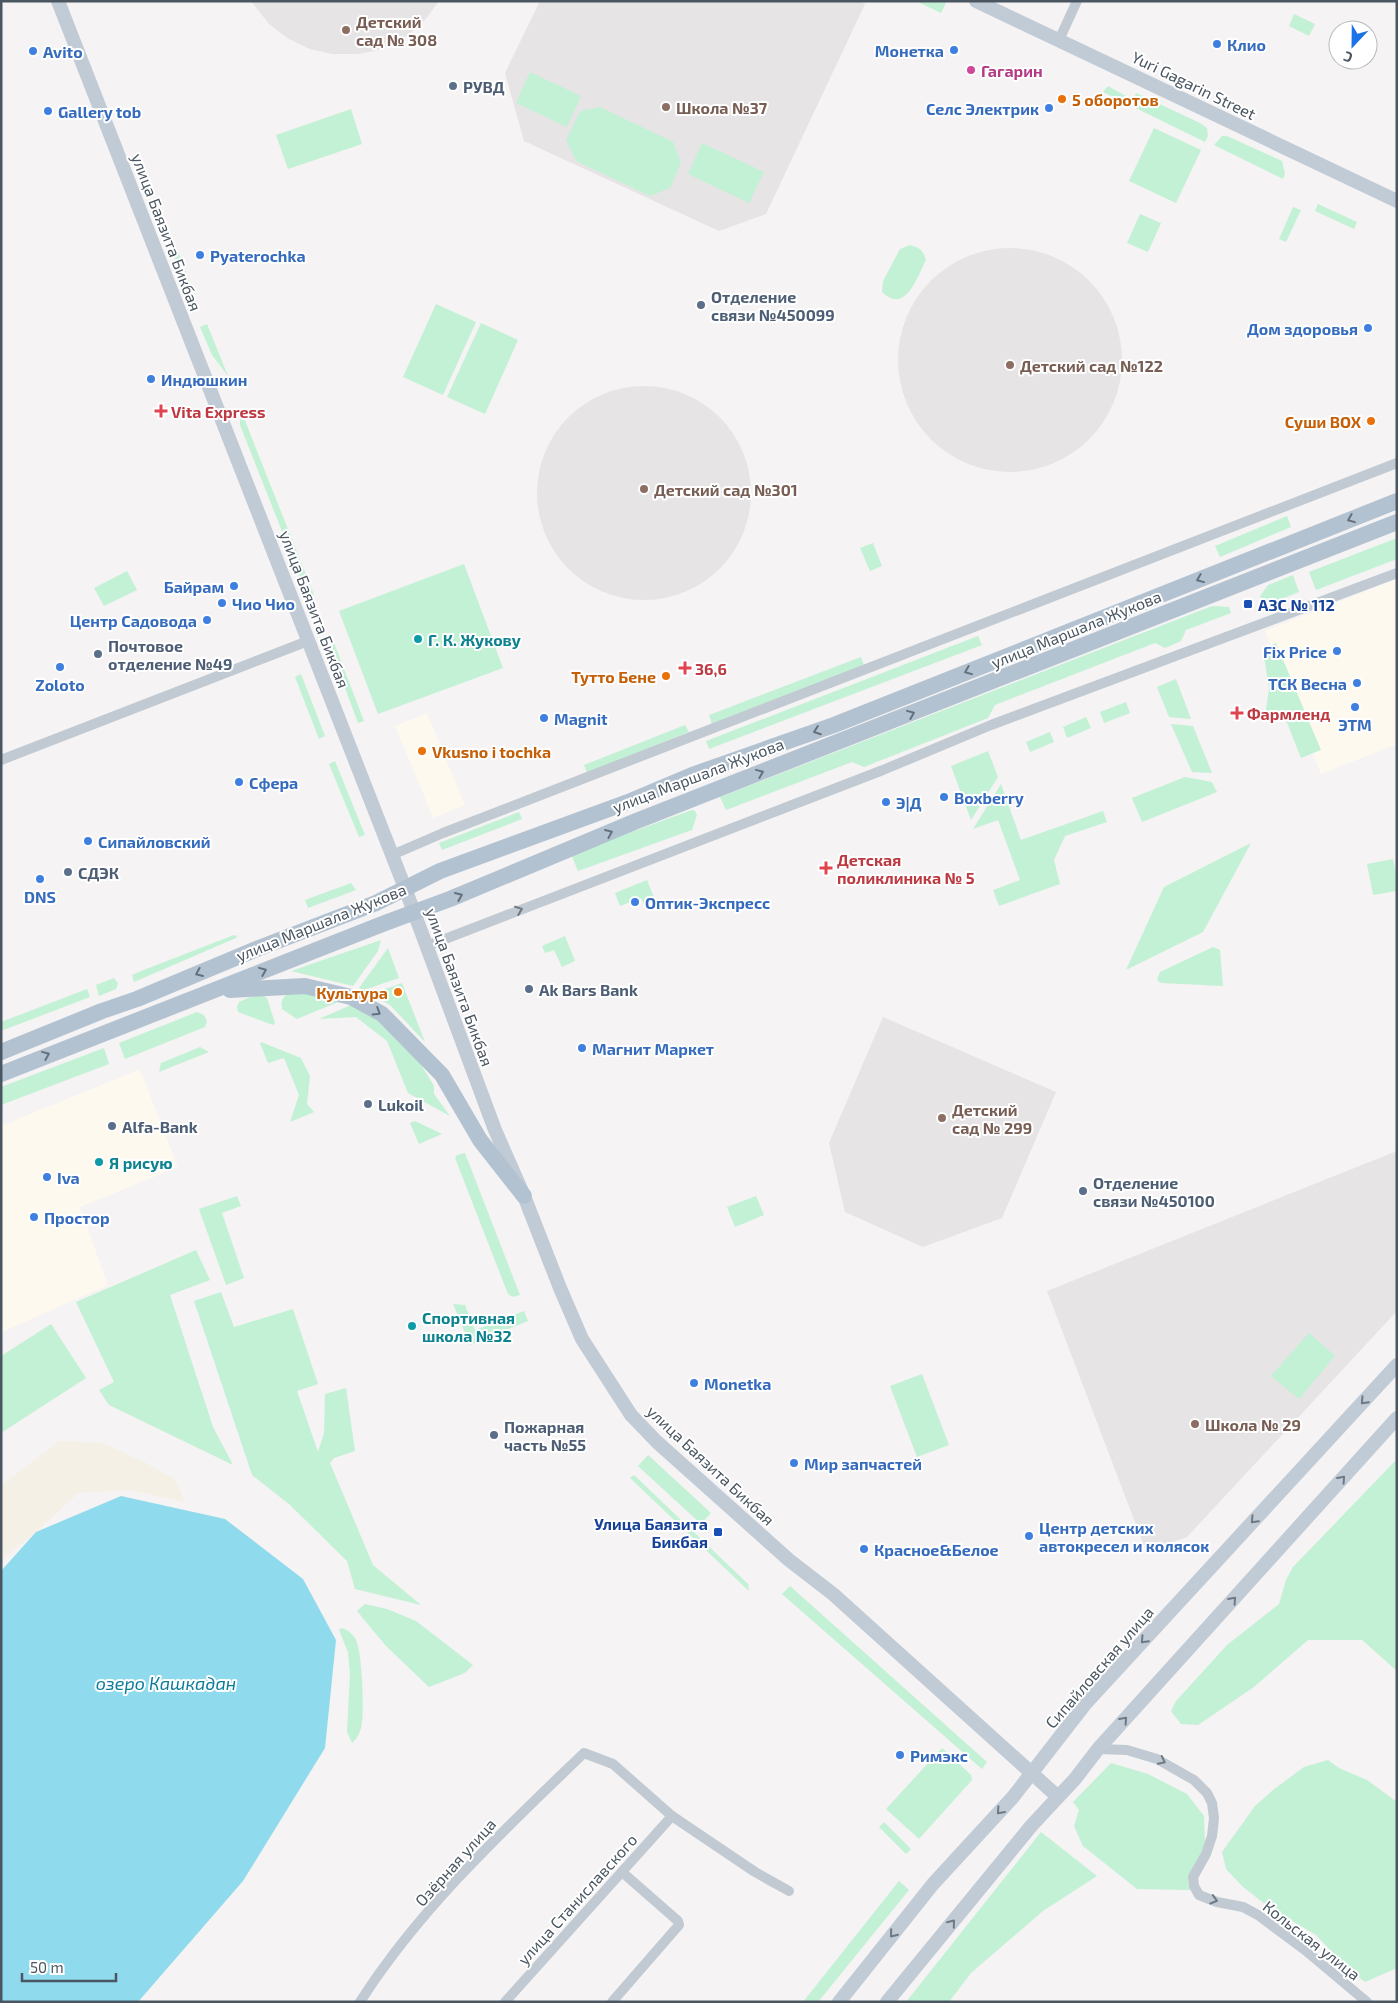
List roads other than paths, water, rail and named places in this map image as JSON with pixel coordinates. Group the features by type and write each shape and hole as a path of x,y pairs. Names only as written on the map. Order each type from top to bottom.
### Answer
{"main road":[{"name":"улица Баязита Бикбая","path":"58,1 405,888 495,1130 582,1339 631,1414 657,1442 789,1560 833,1594 1057,1796"},
{"name":"Yuri Gagarin Street","path":"976,1 1397,201"},
{"name":"улица Маршала Жукова","path":"1,1052 376,903 440,871 628,802 692,775 834,725 1397,501"},
{"name":"улица Маршала Жукова","path":"1,1074 450,899 634,822 1397,522"},
{"path":"211,992 263,987 305,986 351,997 382,1014 442,1075 480,1140 524,1196"},
{"name":"Сипайловская улица","path":"839,2002 933,1884 1013,1797 1086,1703 1397,1365"},
{"path":"888,2002 1057,1796 1075,1779 1098,1749 1397,1418"}],"street":[{"path":"1059,40 1077,1"},
{"path":"392,855 443,833 1397,463"},
{"path":"427,946 897,764 991,725 1397,573"},
{"path":"1,760 308,641"},
{"name":"Кольская улица","path":"1098,1749 1128,1750 1157,1758 1182,1772 1200,1786 1207,1793 1212,1803 1214,1818 1212,1836 1206,1854 1193,1876 1194,1886 1199,1895 1217,1902 1243,1907 1258,1916 1297,1944 1367,2002"},
{"name":"Озёрная улица","path":"360,2002 381,1970 462,1874 512,1822 584,1753 613,1764 672,1816"},
{"path":"672,1816 755,1872 789,1892"},
{"name":"улица Станиславского","path":"505,2002 672,1816"},
{"path":"612,2002 680,1925 678,1921 622,1872"}],"water":[{"name":"озеро Кашкадан","path":"121,1496 225,1519 303,1579 336,1640 325,1748 243,1881 138,2002 1,2002 1,1571 36,1532"}],"place":[{"name":"Детский сад № 308","path":"346,30"},
{"name":"Клио","path":"1217,44"},
{"name":"Монетка","path":"954,50"},
{"name":"Avito","path":"33,51"},
{"name":"Гагарин","path":"971,70"},
{"name":"РУВД","path":"453,86"},
{"name":"5 оборотов","path":"1062,99"},
{"name":"Школа №37","path":"666,107"},
{"name":"Селс Электрик","path":"1049,108"},
{"name":"Gallery tob","path":"48,111"},
{"name":"Pyaterochka","path":"200,255"},
{"name":"Отделение связи №450099","path":"701,305"},
{"name":"Дом здоровья","path":"1368,328"},
{"name":"Детский сад №122","path":"1010,365"},
{"name":"Индюшкин","path":"151,379"},
{"name":"Vita Express","path":"161,411"},
{"name":"Суши BOX","path":"1371,421"},
{"name":"Детский сад №301","path":"644,489"},
{"name":"Байрам","path":"234,586"},
{"name":"Чио Чио","path":"222,603"},
{"name":"АЗС № 112","path":"1248,604"},
{"name":"Центр Садовода","path":"207,620"},
{"name":"Г. К. Жукову","path":"418,639"},
{"name":"Fix Price","path":"1337,651"},
{"name":"Почтовое отделение №49","path":"98,654"},
{"name":"Zoloto","path":"60,667"},
{"name":"36,6","path":"685,668"},
{"name":"Тутто Бене","path":"666,676"},
{"name":"ТСК Весна","path":"1357,683"},
{"name":"ЭТМ","path":"1355,707"},
{"name":"Фармленд","path":"1237,713"},
{"name":"Magnit","path":"544,718"},
{"name":"Vkusno i tochka","path":"422,751"},
{"name":"Сфера","path":"239,782"},
{"name":"Boxberry","path":"944,797"},
{"name":"Э|Д","path":"886,802"},
{"name":"Сипайловский","path":"88,841"},
{"name":"Детская поликлиника № 5","path":"826,868"},
{"name":"СДЭК","path":"68,872"},
{"name":"DNS","path":"40,879"},
{"name":"Оптик-Экспресс","path":"635,902"},
{"name":"Ak Bars Bank","path":"529,989"},
{"name":"Культура","path":"398,992"},
{"name":"Магнит Маркет","path":"582,1048"},
{"name":"Lukoil","path":"368,1104"},
{"name":"Детский сад № 299","path":"942,1118"},
{"name":"Alfa-Bank","path":"112,1126"},
{"name":"Я рисую","path":"99,1162"},
{"name":"Iva","path":"47,1177"},
{"name":"Отделение связи №450100","path":"1083,1191"},
{"name":"Простор","path":"34,1217"},
{"name":"Спортивная школа №32","path":"412,1326"},
{"name":"Monetka","path":"694,1383"},
{"name":"Школа № 29","path":"1195,1424"},
{"name":"Пожарная часть №55","path":"494,1435"},
{"name":"Мир запчастей","path":"794,1463"},
{"name":"Улица Баязита Бикбая","path":"718,1532"},
{"name":"Центр детских автокресел и колясок","path":"1029,1536"},
{"name":"Красное&Белое","path":"864,1549"},
{"name":"Римэкс","path":"900,1755"}]}
